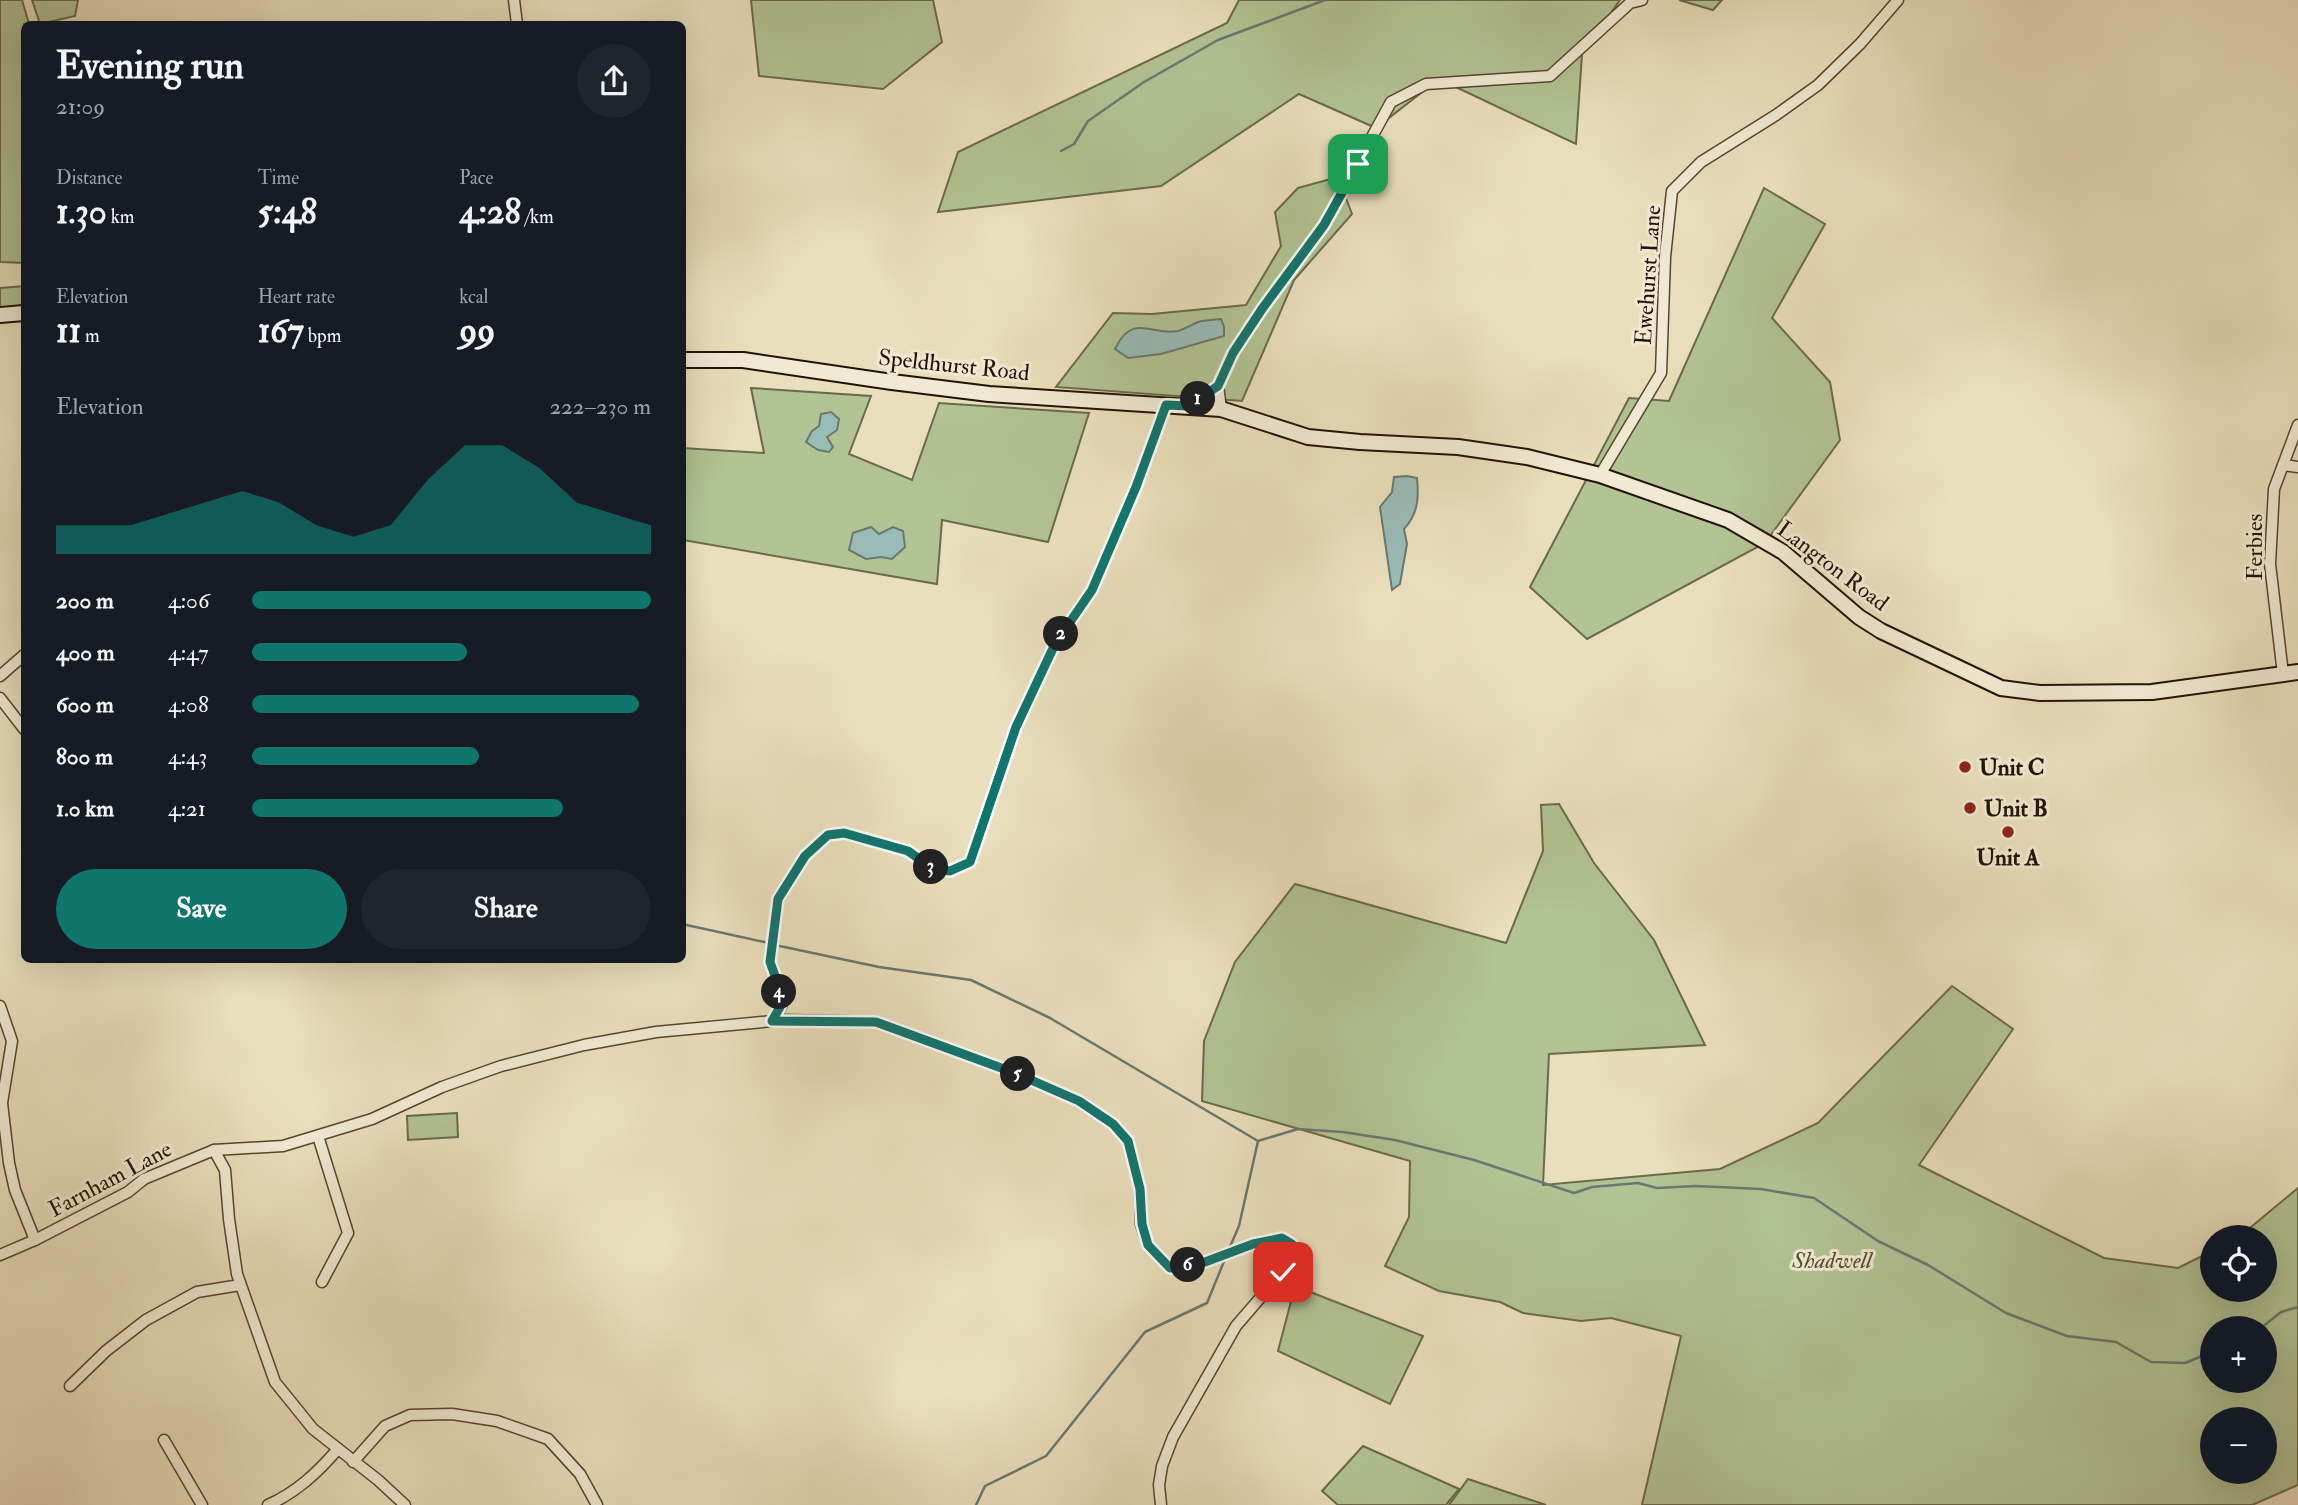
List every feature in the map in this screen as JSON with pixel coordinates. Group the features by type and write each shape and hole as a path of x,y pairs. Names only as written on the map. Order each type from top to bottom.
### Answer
{"street":[{"path":"513,0 516,21"},
{"path":"1188,406 1218,386 1233,353 1324,225 1391,102 1426,84 1550,76 1630,3 1642,0"},
{"name":"Ewehurst Lane","path":"1600,475 1661,373 1665,257 1672,191 1701,162 1818,85 1860,44 1898,0"},
{"path":"0,315 21,313"},
{"name":"Speldhurst Road","path":"686,359 743,360 989,394 1221,409"},
{"path":"1218,386 1221,409"},
{"path":"772,1021 780,1007 778,984 770,962 778,899 805,856 828,835 844,833 908,851 932,868 950,871 970,862 1016,727 1055,644 1092,590 1136,487 1166,405"},
{"name":"Langton Road","path":"1221,409 1308,437 1458,447 1505,453 1600,475 1728,520 1783,552 1859,617 1881,631 2001,688 2040,694 2152,692 2298,672"},
{"name":"Ferbies","path":"2283,674 2270,564 2274,489 2298,425"},
{"path":"2283,465 2298,467"},
{"path":"0,676 21,658"},
{"path":"0,698 21,725"},
{"path":"0,1006 12,1041 5,1055 2,1103 4,1164 35,1240"},
{"name":"Farnham Lane","path":"0,1255 128,1192 144,1179 214,1150 284,1146 372,1119 442,1087 501,1066 584,1045 656,1032 772,1021 876,1022 1015,1073 1079,1101 1113,1124 1128,1141 1140,1189 1142,1224 1148,1245 1170,1268 1205,1262 1253,1244 1282,1238 1292,1244 1298,1254 1236,1326 1172,1437 1162,1466 1159,1485 1161,1505"},
{"path":"318,1136 348,1233 322,1282"},
{"path":"214,1150 226,1170 229,1219 237,1275 275,1382 313,1429 386,1486 405,1505"},
{"path":"70,1386 146,1320 197,1292 240,1285"},
{"path":"353,1462 385,1426 410,1415 452,1414 497,1420 548,1439 580,1474 597,1505"},
{"path":"164,1440 202,1505"},
{"path":"268,1505 286,1497 307,1482 338,1449"}],"green space":[{"path":"0,0 22,0 28,21 21,21 21,263 0,262"},
{"path":"32,0 78,0 75,16 39,21"},
{"path":"751,0 933,0 942,42 883,89 759,76"},
{"path":"1239,0 1620,0 1582,54 1576,144 1439,79 1376,128 1299,94 1161,186 938,212 958,152 1227,23"},
{"path":"1679,0 1722,0 1713,10"},
{"path":"1338,177 1352,214 1294,280 1242,401 1056,387 1113,313 1152,314 1246,305 1281,246 1275,212 1298,188"},
{"path":"1764,188 1825,224 1772,318 1830,382 1840,440 1765,543 1587,639 1530,587 1629,398 1669,401"},
{"path":"21,286 21,307 0,309 0,288"},
{"path":"751,388 871,396 849,454 912,480 939,403 1089,413 1048,542 942,520 937,584 686,541 686,448 764,453"},
{"name":"Shadwell","path":"1559,804 1594,863 1654,940 1705,1045 1549,1054 1543,1185 1720,1169 1818,1123 1952,986 2013,1029 1919,1165 2104,1258 2178,1268 2200,1257 2200,1302 2277,1302 2277,1225 2253,1225 2298,1188 2298,1485 2252,1505 1642,1505 1681,1336 1611,1318 1581,1321 1523,1313 1500,1302 1439,1291 1385,1266 1409,1217 1410,1161 1202,1101 1204,1041 1235,962 1295,884 1506,943 1543,851 1541,805"},
{"path":"457,1113 458,1137 408,1140 407,1116"},
{"path":"1295,1286 1423,1336 1390,1404 1278,1351"},
{"path":"1363,1446 1459,1489 1446,1505 1338,1505 1322,1491"},
{"path":"1468,1479 1546,1505 1449,1505"}],"water":[{"path":"1221,319 1224,336 1161,354 1128,358 1115,349 1129,331 1136,328 1169,332 1198,322"},
{"path":"831,412 839,419 837,430 827,437 833,447 829,452 818,450 806,442 812,431 819,426 821,414"},
{"path":"1394,477 1417,478 1417,499 1415,512 1404,529 1407,544 1400,584 1392,590 1380,507 1392,492"},
{"path":"871,527 879,534 893,527 903,531 905,547 892,559 866,559 849,550 853,533"}],"waterway":[{"path":"1061,151 1074,144 1088,121 1144,82 1218,40 1325,0"},
{"path":"686,925 769,943"},
{"path":"775,945 879,967 971,980 1050,1018 1258,1141 1239,1226 1229,1249"},
{"path":"1258,1141 1298,1129 1395,1140 1474,1160 1574,1193 1592,1187 1638,1183 1657,1188 1696,1186 1761,1189 1814,1198 1878,1241 1928,1265 2006,1313 2067,1336 2116,1342 2151,1362 2185,1363 2200,1357"},
{"path":"976,1505 985,1486 1046,1456 1145,1332 1207,1303 1225,1259"},
{"path":"2276,1316 2298,1307"}],"place":[{"name":"Unit C","path":"1965,767"},
{"name":"Unit B","path":"1970,808"},
{"name":"Unit A","path":"2008,832"}],"route":[{"path":"1283,1272 1298,1254 1292,1244 1282,1238 1253,1244 1205,1262 1170,1268 1148,1245 1142,1224 1140,1189 1128,1141 1113,1124 1079,1101 1015,1073 876,1022 772,1021 780,1007 778,984 770,962 778,899 805,856 828,835 844,833 908,851 932,868 950,871 970,862 1016,727 1055,644 1092,590 1136,487 1166,405 1188,406 1218,386 1233,353 1324,225 1358,164"}]}
